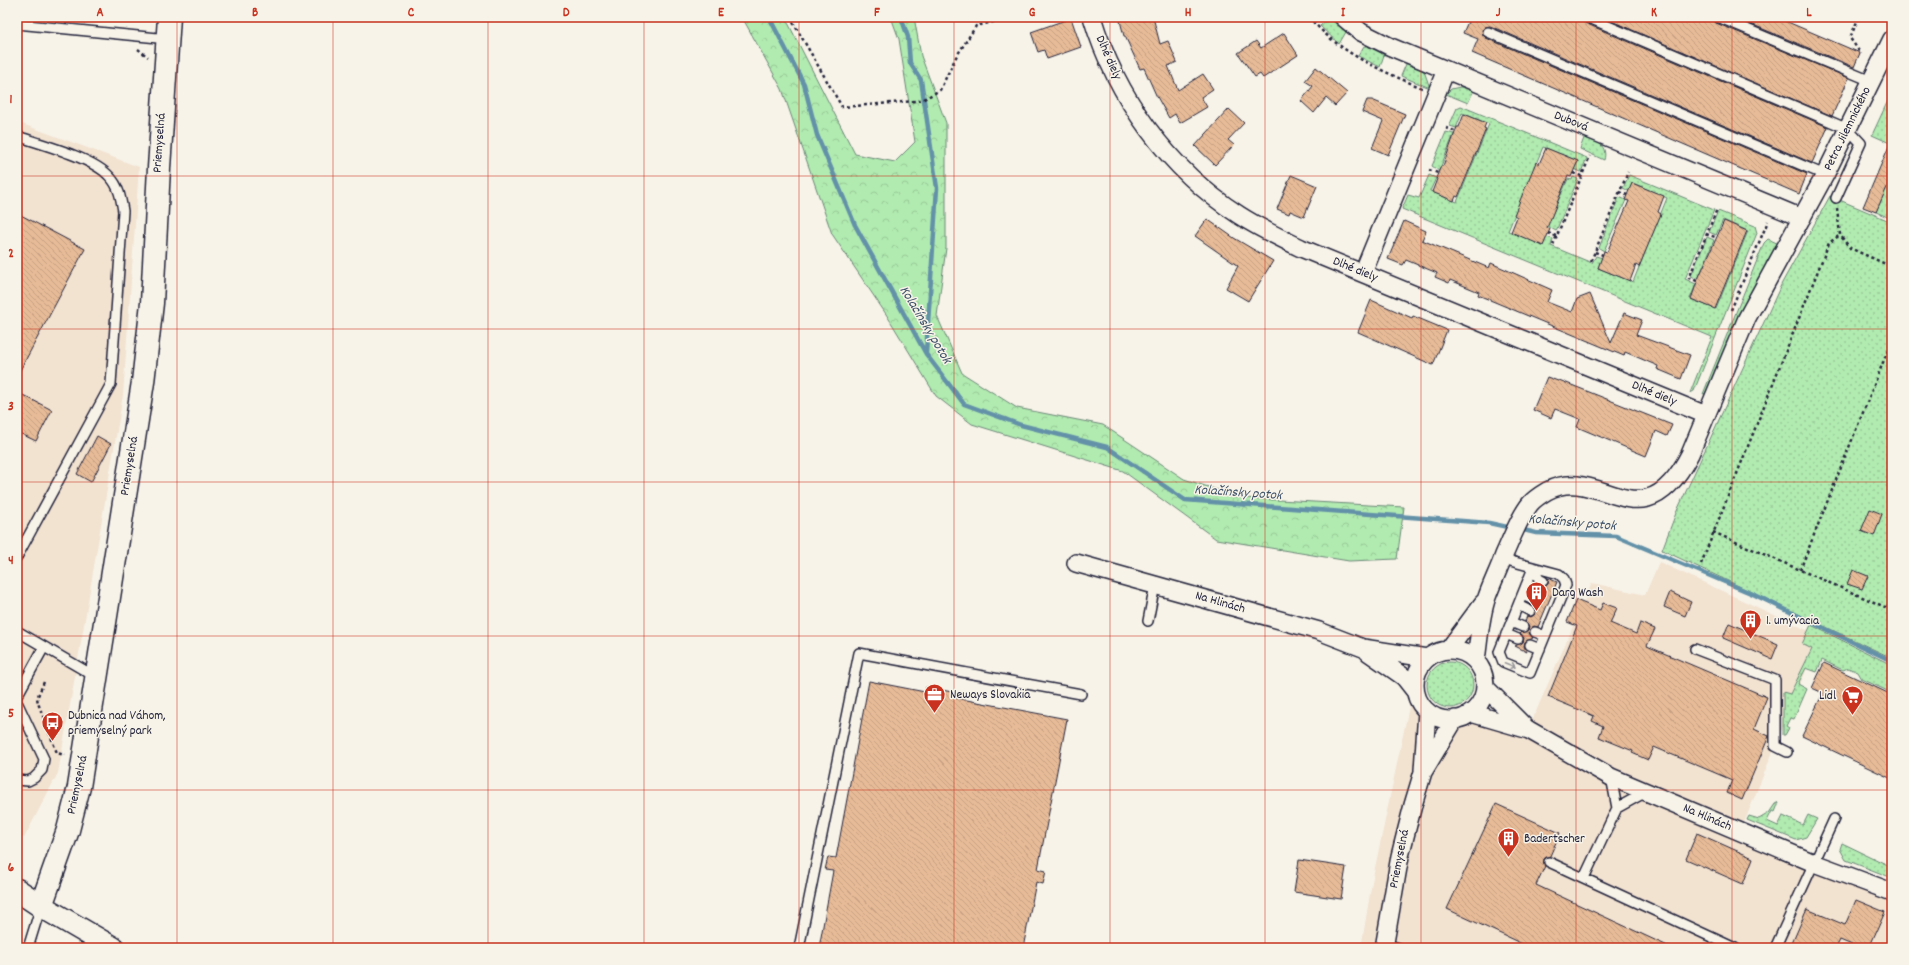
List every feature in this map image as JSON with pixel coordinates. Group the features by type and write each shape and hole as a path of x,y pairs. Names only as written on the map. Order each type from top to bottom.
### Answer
{"street":[{"name":"Priemyselná","path":"41,906 68,830 79,787 143,382 152,302 169,17"},
{"name":"Dlhé diely","path":"1092,17 1105,53 1125,94 1151,133 1170,156 1194,180 1239,215 1258,227 1301,248 1706,415"},
{"name":"Dubová","path":"1344,17 1361,32 1373,38 1446,70 1802,218"},
{"name":"Petra Jilemnického","path":"1706,415 1747,318 1825,175 1892,39"},
{"path":"1363,273 1446,70"},
{"path":"1476,660 1487,598 1518,522 1531,503 1548,491 1562,487 1584,487 1628,500 1641,499 1658,494 1670,486 1680,473 1690,454 1706,415"},
{"name":"Na Hlinách","path":"1076,563 1319,631 1363,648 1427,658"},
{"path":"1449,649 1487,598"},
{"name":"Na Hlinách","path":"1363,648 1404,677 1415,691"},
{"path":"1449,649 1458,650 1476,660 1483,673 1485,687 1483,697 1478,706 1471,713 1455,719 1445,720 1427,711 1420,702 1415,691 1415,679 1420,667 1427,658 1437,652 1449,649"},
{"name":"Na Hlinách","path":"1485,687 1529,730"},
{"name":"Priemyselná","path":"1389,947 1403,842 1423,772 1427,711"},
{"name":"Na Hlinách","path":"1471,713 1529,730 1611,777 1814,863 1892,892"},
{"name":"Priemyselná","path":"1423,772 1455,719"},
{"path":"17,890 41,906 113,948"}],"lane":[{"path":"1587,17 1848,129 1861,143 1836,198"},
{"path":"1718,17 1871,81"},
{"path":"17,24 168,39"},
{"path":"1488,32 1825,175"},
{"path":"17,136 83,159 103,170 116,185 121,198 123,211 111,384 17,557"},
{"path":"1503,559 1559,574 1564,579 1566,585 1560,588 1560,599 1530,673 1503,662 1499,652 1532,568"},
{"path":"1532,568 1539,579 1543,581"},
{"path":"1148,621 1155,585"},
{"path":"1526,585 1538,590"},
{"path":"1522,595 1534,600"},
{"path":"1551,596 1560,599"},
{"path":"1518,605 1530,610"},
{"path":"1547,606 1556,610"},
{"path":"1542,616 1552,620"},
{"path":"1511,622 1523,627"},
{"path":"17,632 97,677"},
{"path":"1536,632 1545,636"},
{"path":"1506,634 1518,639"},
{"path":"1530,645 1540,649"},
{"path":"17,696 44,647"},
{"path":"1695,649 1775,680 1775,746 1787,752"},
{"path":"799,948 859,653 1081,694"},
{"path":"17,702 44,759 42,770 34,778 24,781 17,780"},
{"path":"1611,777 1617,808"},
{"path":"1584,878 1617,808 1646,792"},
{"path":"1775,948 1834,819"},
{"path":"1549,862 1734,948"},
{"path":"28,948 41,906"}],"path":[{"path":"790,17 842,107 924,99 940,90 956,57 976,26 1014,17"},
{"path":"1309,17 1329,38 1351,54 1373,67 1429,91"},
{"path":"1859,17 1850,38 1861,54"},
{"path":"132,47 144,53 152,65 165,66"},
{"path":"1446,128 1455,132"},
{"path":"1553,245 1590,156"},
{"path":"1429,170 1438,173"},
{"path":"1591,260 1628,172"},
{"path":"1573,173 1581,176"},
{"path":"1619,192 1628,195"},
{"path":"1836,198 1840,235 1850,248 1892,267"},
{"path":"1697,281 1689,278 1717,209"},
{"path":"1730,314 1769,219"},
{"path":"1548,233 1556,236"},
{"path":"1706,234 1715,237"},
{"path":"1701,564 1829,243 1840,235"},
{"path":"1595,252 1603,255"},
{"path":"1800,570 1892,340"},
{"path":"1713,532 1892,610"},
{"path":"1887,608 1892,594"},
{"path":"44,682 37,698 57,753 84,758"}],"shaded area":[{"path":"17,122 139,167 123,395 85,619 58,773 24,838 17,834"},
{"path":"1659,562 1820,636 1743,825 1892,902 1892,948 1361,948 1372,882 1410,702 1527,732 1592,583 1645,595"}],"green space":[{"path":"742,17 785,17 855,154 895,162 915,142 899,39 891,17 914,17 921,56 946,123 946,248 937,316 962,373 1017,408 1103,425 1184,479 1242,498 1404,507 1397,559 1349,561 1216,539 1123,471 972,424 936,396 886,314 832,234 782,89"},
{"path":"1329,18 1346,32 1339,44 1320,26"},
{"path":"1364,46 1367,46 1384,55 1380,67 1358,56"},
{"path":"1408,63 1424,71 1430,88 1401,76 1406,64"},
{"path":"1460,87 1467,88 1473,92 1468,103 1446,94 1451,89"},
{"path":"1892,92 1892,144 1872,135"},
{"path":"1461,106 1587,158 1581,172 1574,169 1578,161 1543,147 1508,231 1543,245 1547,237 1553,239 1551,246 1592,263 1596,256 1602,258 1598,268 1633,282 1667,198 1633,183 1629,191 1623,188 1629,175 1714,210 1685,279 1696,284 1690,299 1716,309 1748,231 1723,220 1716,235 1709,232 1718,211 1755,226 1757,233 1694,391 1690,393 1712,337 1402,209 1408,195 1419,198 1429,175 1436,178 1430,191 1457,202 1489,124 1462,113 1456,128 1450,126 1457,108"},
{"path":"1446,132 1454,134 1439,171 1432,166"},
{"path":"1587,137 1601,145 1605,155 1604,160 1580,149 1584,138"},
{"path":"1892,175 1892,219 1876,212"},
{"path":"1573,177 1578,179 1556,231 1547,226 1568,179 1572,180"},
{"path":"1830,196 1892,222 1892,658 1662,550 1676,513 1782,283"},
{"path":"1619,197 1626,200 1604,251 1599,248"},
{"path":"1707,237 1714,240 1698,279 1691,276"},
{"path":"1768,239 1779,244 1707,393 1703,394 1764,243"},
{"path":"1811,625 1892,665 1892,693 1862,679 1858,672 1848,668 1843,670 1822,660 1817,672 1806,668 1798,684 1807,689 1794,719 1790,718 1786,726 1789,728 1785,735 1783,735 1783,692 1790,694 1812,649 1802,644"},
{"path":"1450,662 1463,666 1469,672 1473,685 1469,698 1463,704 1450,708 1437,704 1431,698 1427,685 1431,672 1437,666"},
{"path":"1779,802 1775,812 1772,811 1767,821 1778,826 1783,816 1803,825 1808,815 1817,819 1806,837 1796,840 1747,820 1749,816 1759,819 1769,813 1775,804"},
{"path":"1842,843 1892,867 1890,877 1846,860 1840,849"}],"building":[{"path":"1119,17 1153,17 1160,44 1168,41 1177,62 1168,66 1178,90 1203,74 1213,89 1201,97 1207,107 1180,123 1175,114 1169,118 1156,95 1144,68 1140,69 1124,36"},
{"path":"1470,17 1521,17 1532,22 1533,17 1563,17 1570,20 1571,17 1581,17 1585,23 1828,127 1812,163 1490,26 1485,27 1482,30 1483,35 1486,38 1807,174 1799,194 1472,53 1478,39 1463,33"},
{"path":"1602,17 1712,17 1716,23 1849,78 1832,116"},
{"path":"1734,17 1776,17 1860,53 1854,67"},
{"path":"1071,18 1081,47 1047,59 1044,50 1038,52 1031,32"},
{"path":"1284,33 1298,55 1263,78 1260,74 1255,77 1238,53 1256,41 1261,48"},
{"path":"1316,67 1347,93 1335,106 1326,98 1314,113 1301,101 1313,86 1305,81"},
{"path":"1367,100 1372,100 1405,114 1388,155 1372,148 1383,121 1362,112"},
{"path":"1229,109 1244,123 1228,140 1234,145 1215,165 1195,146"},
{"path":"1464,114 1486,123 1484,128 1486,129 1458,197 1456,196 1454,201 1432,192 1437,179 1436,178 1441,166 1443,166 1457,127 1459,127"},
{"path":"1892,139 1892,176 1876,212 1863,207"},
{"path":"1546,148 1578,161 1571,177 1568,176 1547,228 1550,229 1543,246 1511,232 1517,217 1514,215 1536,162 1539,164"},
{"path":"1291,175 1317,186 1304,217 1290,211 1289,214 1277,209"},
{"path":"1632,183 1664,196 1658,212 1661,214 1639,267 1636,265 1630,281 1598,268 1604,251 1607,252 1629,201 1625,200"},
{"path":"17,213 85,249 17,376"},
{"path":"1207,219 1234,238 1273,261 1248,301 1226,288 1238,266 1195,236"},
{"path":"1404,221 1426,231 1422,240 1489,268 1491,263 1552,290 1547,302 1572,312 1577,299 1590,294 1611,343 1624,313 1642,320 1636,335 1690,355 1681,379 1657,369 1658,366 1625,352 1624,356 1478,295 1479,292 1450,280 1449,283 1435,277 1437,273 1406,260 1403,265 1388,259"},
{"path":"1724,221 1747,231 1715,309 1691,299 1698,279"},
{"path":"1371,300 1412,318 1413,316 1447,330 1433,365 1358,332"},
{"path":"1547,377 1558,381 1559,380 1672,425 1667,436 1656,431 1646,456 1577,427 1580,419 1555,409 1551,418 1533,410"},
{"path":"17,392 52,410 36,441 17,432"},
{"path":"97,436 111,444 91,482 77,474"},
{"path":"1870,509 1882,514 1874,536 1861,531"},
{"path":"1853,570 1868,576 1862,589 1847,584"},
{"name":"Darg Wash","path":"1548,578 1557,582 1538,627 1534,626 1530,629 1529,633 1533,638 1525,642 1524,646 1527,652 1515,646 1523,642 1524,638 1520,633 1528,630 1529,626 1525,621 1527,616 1531,617 1535,614 1536,610 1533,606 1539,603 1538,596 1543,593 1543,587 1548,584"},
{"path":"1670,592 1691,602 1685,616 1664,607"},
{"path":"1576,600 1600,610 1603,603 1617,608 1610,623 1636,634 1640,623 1655,629 1647,646 1767,697 1754,729 1769,736 1742,800 1727,793 1732,780 1654,747 1648,760 1632,753 1633,751 1599,737 1603,726 1592,721 1594,716 1548,697 1577,626 1567,622"},
{"name":"1. umývacia","path":"1729,623 1778,644 1772,659 1723,638"},
{"name":"Lidl","path":"1824,663 1892,695 1892,779 1802,736 1823,693 1812,688"},
{"path":"869,681 925,692 926,687 942,690 957,693 956,698 1067,719 1038,869 1046,871 1043,884 1036,882 1023,948 819,948 833,871 825,870 828,857 836,858"},
{"name":"Badertscher","path":"1496,804 1560,833 1550,856 1544,859 1545,866 1536,885 1672,948 1531,948 1447,909"},
{"path":"1697,833 1753,858 1743,884 1686,859"},
{"path":"1299,860 1346,867 1341,899 1294,892"},
{"path":"1856,900 1885,912 1869,948 1859,948 1840,940 1836,948 1790,948 1807,909 1845,925"}],"waterway":[{"name":"Kolačínsky potok","path":"769,17 804,84 817,135 855,225 926,354 964,404 1021,425 1107,447 1185,500 1489,523 1512,528"},
{"path":"901,17 908,37 910,63 921,80 937,188 926,353"},
{"name":"Kolačínsky potok","path":"1519,529 1536,533 1616,536 1753,594 1892,661"}],"place":[{"name":"Darg Wash","path":"1536,612"},
{"name":"1. umývacia","path":"1750,640"},
{"name":"Neways Slovakia","path":"935,714"},
{"name":"Lidl","path":"1852,716"},
{"name":"Dubnica nad Váhom, priemyselný park","path":"52,742"},
{"name":"Badertscher","path":"1509,858"}]}
